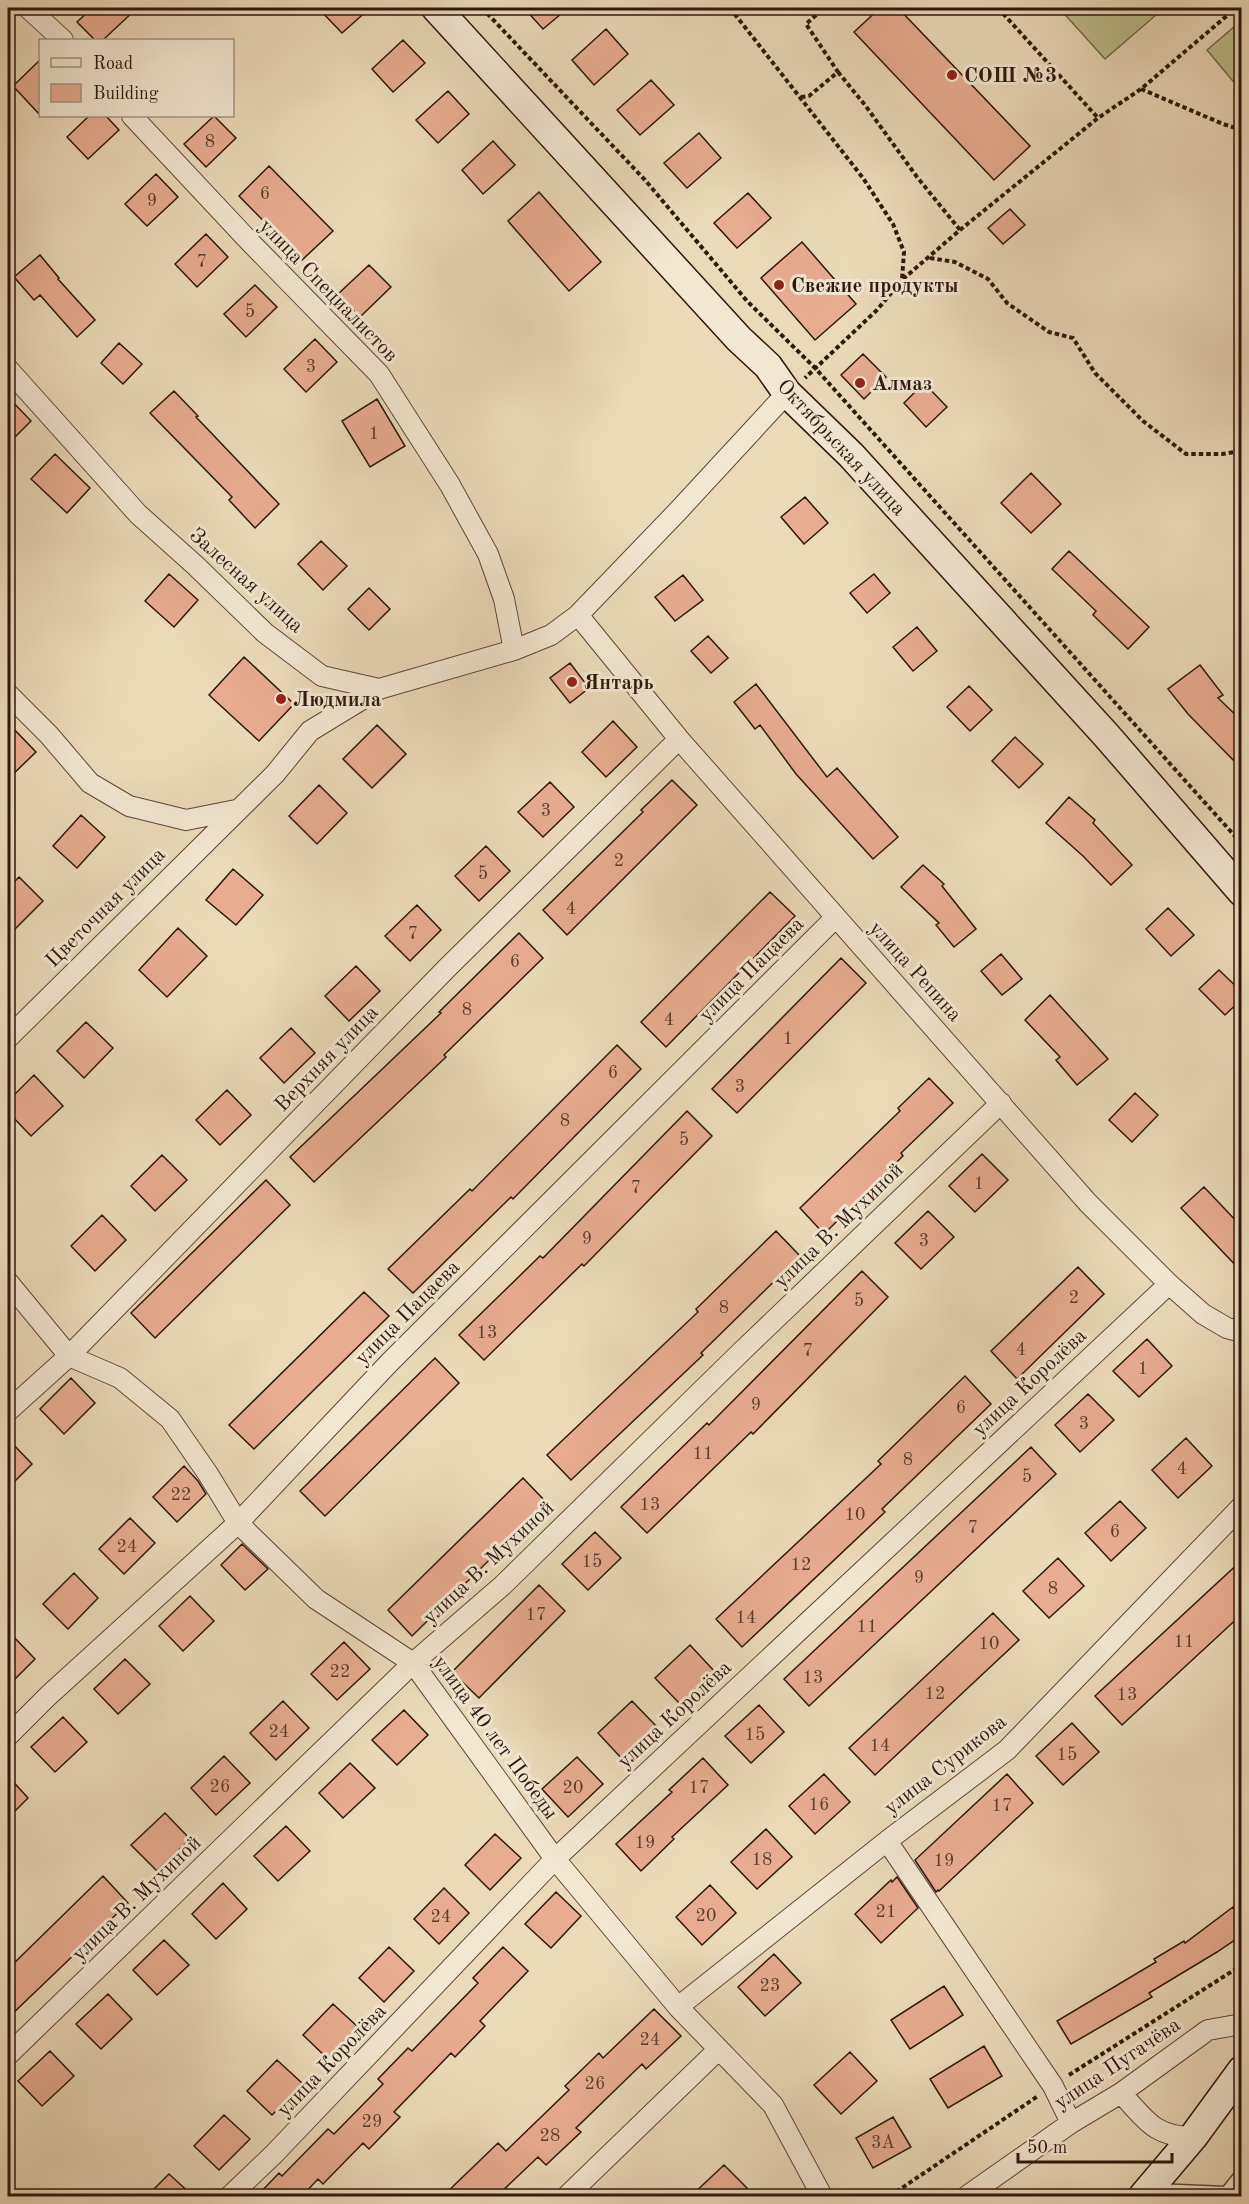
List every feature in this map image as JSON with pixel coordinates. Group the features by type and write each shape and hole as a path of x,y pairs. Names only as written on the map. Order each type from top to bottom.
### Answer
{"main road":[{"name":"Октябрьская улица","path":"436,8 739,339 768,366 787,393 867,472 1106,735 1242,892"},
{"path":"1146,2193 1193,2137 1242,2070"}],"street":[{"path":"28,8 62,39"},
{"name":"улица Специалистов","path":"133,117 249,241 379,374 450,485 488,554 504,599 514,650"},
{"name":"Залесная улица","path":"8,369 138,514 265,633 322,676 379,689 514,650 551,635 578,615 680,510 787,393"},
{"name":"улица Репина","path":"578,615 680,739 1088,1203 1169,1284 1203,1314 1227,1328 1242,1332"},
{"name":"Цветочная улица","path":"8,1038 274,774 310,731 379,689"},
{"path":"8,694 49,735 90,783 129,806 186,820 236,810"},
{"name":"Верхняя улица","path":"8,1411 69,1356 447,968 680,739"},
{"name":"улица Пацаева","path":"8,1736 48,1696 238,1523 390,1362 836,917"},
{"name":"улица В. Мухиной","path":"8,2055 413,1663 502,1585 1001,1103"},
{"name":"улица 40 лет Победы","path":"8,1282 69,1356 120,1378 170,1419 208,1473 238,1523 316,1599 413,1663 555,1859 678,2007 773,2105 822,2196"},
{"name":"улица Королёва","path":"230,2196 274,2154 555,1859 1169,1284"},
{"name":"улица Сурикова","path":"678,2007 886,1841 1007,1750 1242,1506"},
{"path":"886,1841 1053,2086 1071,2123"},
{"name":"улица Пугачёва","path":"966,2196 1071,2123 1121,2093 1208,2030 1242,2024"},
{"path":"567,2196 719,2049"},
{"path":"1121,2093 1144,2118 1161,2132 1175,2137 1193,2137"}],"lane":[{"path":"1146,2193 1226,2192 1242,2172"}],"path":[{"path":"482,8 645,180 747,301 816,369 1242,844"},
{"path":"730,8 863,178 893,224 904,252 902,280"},
{"path":"824,8 806,24 838,72 960,230"},
{"path":"998,8 1098,118"},
{"path":"787,393 816,369 877,310 902,280 960,230 1098,118 1141,88 1236,8"},
{"path":"801,97 809,96 838,72"},
{"path":"1141,88 1242,130"},
{"path":"929,258 955,262 988,279 1007,303 1049,332 1073,338 1095,373 1143,421 1186,454 1222,454 1242,451"}],"green space":[{"path":"1059,8 1164,8 1105,59"},
{"path":"1241,21 1241,82 1237,86 1207,50"}],"building":[{"path":"92,8 137,8 104,39 94,39 77,22"},
{"path":"318,8 370,8 342,33"},
{"path":"524,8 568,8 543,29"},
{"path":"880,8 898,8 1030,146 994,180 854,32"},
{"path":"606,29 628,54 594,85 572,60"},
{"path":"403,40 425,63 393,92 372,69"},
{"path":"39,61 39,114 13,86"},
{"path":"651,80 674,105 640,135 617,110"},
{"path":"448,91 469,114 438,143 416,120"},
{"path":"88,117 107,117 119,130 88,159 67,137"},
{"path":"213,117 236,138 206,167 184,144"},
{"path":"699,133 721,158 687,188 664,163"},
{"path":"493,141 515,165 483,194 462,170"},
{"path":"269,166 333,231 302,260 239,196"},
{"path":"156,174 178,197 147,226 125,204"},
{"path":"539,192 601,262 569,291 508,221"},
{"path":"748,193 771,218 737,248 714,223"},
{"path":"1010,209 1025,225 1003,244 988,228"},
{"path":"206,234 228,257 197,287 175,264"},
{"path":"802,242 856,304 815,340 761,278"},
{"path":"40,255 95,320 77,337 40,295 34,300 14,277"},
{"path":"369,265 391,287 360,317 338,294"},
{"path":"255,285 277,307 246,337 224,314"},
{"path":"315,339 337,362 306,392 284,369"},
{"path":"119,343 142,364 123,384 101,363"},
{"path":"863,354 886,377 864,399 841,375"},
{"path":"924,383 947,407 926,427 904,403"},
{"path":"174,391 279,504 255,528 229,500 232,497 150,413"},
{"path":"8,397 31,421 8,444"},
{"path":"377,399 405,446 370,467 342,421"},
{"path":"55,454 90,488 67,513 31,479"},
{"path":"1031,473 1061,504 1031,533 1001,503"},
{"path":"805,497 828,523 804,544 781,517"},
{"path":"321,541 347,566 323,590 298,564"},
{"path":"1069,551 1149,627 1128,649 1093,615 1096,611 1052,569"},
{"path":"169,574 198,600 174,627 145,601"},
{"path":"874,574 890,593 867,613 850,593"},
{"path":"683,575 703,600 675,621 655,597"},
{"path":"369,588 390,609 369,630 348,609"},
{"path":"917,627 937,651 913,671 893,647"},
{"path":"708,636 728,658 711,673 691,651"},
{"path":"244,657 294,704 259,741 209,695"},
{"path":"570,663 589,688 570,703 550,678"},
{"path":"1200,665 1223,695 1218,698 1242,721 1242,769 1188,714 1168,689"},
{"path":"756,684 827,777 837,768 898,837 873,859 796,774 760,725 755,729 734,702"},
{"path":"969,686 992,710 970,731 947,707"},
{"path":"613,721 637,747 606,777 582,752"},
{"path":"8,723 36,752 8,779"},
{"path":"377,725 406,754 372,788 343,759"},
{"path":"1015,737 1043,764 1019,788 992,761"},
{"path":"672,780 697,805 567,935 543,910 643,812 641,810"},
{"path":"550,782 574,807 543,837 518,812"},
{"path":"319,785 347,813 317,844 289,816"},
{"path":"1069,797 1095,820 1093,823 1132,865 1111,885 1046,823"},
{"path":"81,815 105,837 77,868 53,846"},
{"path":"486,846 510,871 479,901 455,876"},
{"path":"923,865 944,884 942,886 976,929 954,947 936,925 939,923 901,887"},
{"path":"233,869 263,895 236,925 206,900"},
{"path":"19,877 43,901 8,936 8,888"},
{"path":"770,892 795,916 666,1047 641,1022"},
{"path":"417,905 441,930 410,961 385,936"},
{"path":"1168,908 1194,935 1171,956 1146,929"},
{"path":"178,928 207,956 167,997 139,970"},
{"path":"519,933 543,958 444,1055 446,1057 314,1182 290,1157 441,1013 439,1012"},
{"path":"1001,954 1022,979 1002,995 981,971"},
{"path":"841,958 866,983 737,1113 712,1089"},
{"path":"356,966 380,991 349,1021 325,996"},
{"path":"1219,970 1242,992 1242,999 1225,1015 1199,989"},
{"path":"1050,995 1108,1059 1077,1085 1056,1060 1060,1057 1025,1020"},
{"path":"86,1022 113,1048 84,1078 57,1051"},
{"path":"291,1028 315,1053 284,1083 260,1058"},
{"path":"617,1045 641,1069 513,1199 511,1197 413,1293 388,1269 470,1189 472,1191"},
{"path":"34,1075 63,1106 31,1136 8,1112 8,1101"},
{"path":"929,1078 953,1103 901,1153 903,1156 824,1234 800,1208 900,1111 898,1108"},
{"path":"227,1090 251,1115 220,1145 196,1120"},
{"path":"1135,1093 1158,1115 1132,1142 1109,1120"},
{"path":"687,1111 712,1136 584,1266 582,1264 484,1360 459,1335 540,1256 543,1258"},
{"path":"982,1154 1008,1180 975,1212 949,1186"},
{"path":"162,1155 187,1180 155,1211 131,1186"},
{"path":"266,1180 290,1205 155,1338 131,1313"},
{"path":"1204,1187 1242,1227 1242,1272 1181,1208"},
{"path":"928,1211 954,1237 921,1269 895,1243"},
{"path":"102,1215 126,1240 95,1271 71,1246"},
{"path":"776,1231 800,1256 701,1353 703,1355 571,1480 547,1455 698,1312 696,1309"},
{"path":"1078,1267 1104,1294 1017,1379 991,1351"},
{"path":"862,1271 888,1297 753,1434 751,1432 647,1533 621,1507 707,1423 709,1425"},
{"path":"364,1292 389,1316 254,1449 229,1425"},
{"path":"1147,1339 1172,1366 1139,1397 1113,1371"},
{"path":"435,1358 459,1383 325,1516 300,1491"},
{"path":"965,1376 991,1404 882,1509 885,1512 742,1647 716,1619 881,1464 878,1461"},
{"path":"71,1378 95,1403 64,1434 40,1409"},
{"path":"1088,1394 1114,1420 1080,1452 1055,1425"},
{"path":"1186,1438 1212,1466 1178,1498 1152,1470"},
{"path":"8,1439 32,1464 8,1488"},
{"path":"1031,1447 1056,1474 809,1706 784,1679"},
{"path":"184,1466 206,1494 177,1522 153,1497"},
{"path":"523,1478 547,1503 412,1636 388,1610"},
{"path":"1120,1501 1146,1528 1111,1561 1085,1533"},
{"path":"130,1518 155,1543 124,1574 99,1549"},
{"path":"595,1532 621,1558 588,1590 562,1564"},
{"path":"242,1544 268,1569 245,1590 221,1565"},
{"path":"1058,1558 1084,1586 1049,1618 1023,1591"},
{"path":"1242,1560 1242,1614 1122,1725 1095,1696"},
{"path":"74,1573 98,1598 68,1629 43,1604"},
{"path":"539,1585 565,1611 479,1698 452,1672"},
{"path":"190,1596 214,1621 183,1651 159,1626"},
{"path":"993,1613 1019,1640 875,1775 849,1748"},
{"path":"8,1631 35,1659 8,1686"},
{"path":"344,1642 370,1669 337,1700 311,1674"},
{"path":"690,1645 716,1673 682,1706 655,1678"},
{"path":"125,1659 150,1684 118,1714 94,1689"},
{"path":"283,1701 309,1728 276,1760 250,1733"},
{"path":"632,1701 658,1728 624,1761 598,1733"},
{"path":"759,1705 784,1732 751,1763 725,1736"},
{"path":"404,1710 428,1735 397,1765 372,1740"},
{"path":"63,1717 87,1742 55,1772 31,1747"},
{"path":"1072,1723 1099,1752 1063,1785 1036,1756"},
{"path":"224,1756 250,1783 216,1815 191,1788"},
{"path":"577,1757 603,1784 568,1817 542,1789"},
{"path":"703,1758 728,1785 672,1837 674,1839 641,1871 616,1844 672,1792 669,1790"},
{"path":"350,1763 375,1788 343,1818 319,1793"},
{"path":"824,1774 850,1802 815,1834 789,1806"},
{"path":"1007,1774 1033,1803 936,1892 915,1860"},
{"path":"8,1776 28,1798 8,1818"},
{"path":"165,1813 190,1839 157,1871 131,1845"},
{"path":"286,1826 310,1851 278,1881 254,1856"},
{"path":"766,1829 792,1857 757,1889 731,1862"},
{"path":"495,1834 521,1858 490,1890 465,1865"},
{"path":"103,1876 128,1903 8,2018 8,1969"},
{"path":"897,1877 918,1908 881,1943 855,1914"},
{"path":"223,1883 247,1909 216,1939 192,1914"},
{"path":"710,1885 736,1913 702,1945 676,1917"},
{"path":"444,1888 469,1913 439,1944 414,1919"},
{"path":"556,1892 581,1916 551,1948 525,1924"},
{"path":"1233,1907 1242,1919 1242,1935 1149,1993 1152,1997 1071,2044 1057,2021 1156,1962 1154,1959 1184,1941 1185,1943"},
{"path":"164,1940 189,1965 157,1995 133,1970"},
{"path":"389,1947 414,1971 384,2002 359,1978"},
{"path":"503,1947 528,1971 480,2021 485,2026 455,2057 451,2053 394,2112 400,2117 369,2149 363,2143 323,2184 318,2179 302,2196 257,2196 279,2173 282,2176 328,2129 334,2134 383,2084 378,2079 408,2048 412,2051 478,1983 473,1978"},
{"path":"774,1954 801,1983 765,2016 738,1987"},
{"path":"944,1986 963,2015 910,2049 891,2020"},
{"path":"108,1994 132,2019 101,2049 76,2024"},
{"path":"333,2004 359,2028 328,2059 303,2035"},
{"path":"654,2009 681,2036 646,2069 642,2064 576,2128 581,2132 546,2165 538,2157 497,2196 443,2196 498,2143 506,2151 569,2090 565,2086 599,2053 603,2058"},
{"path":"984,2046 1002,2076 948,2108 930,2079"},
{"path":"50,2051 74,2076 42,2106 18,2081"},
{"path":"850,2052 877,2081 841,2114 814,2085"},
{"path":"277,2060 303,2084 272,2115 247,2091"},
{"path":"224,2115 250,2139 219,2170 194,2146"},
{"path":"893,2117 911,2147 873,2168 856,2138"},
{"path":"724,2165 747,2188 739,2196 691,2196"},
{"path":"169,2174 193,2196 147,2196"}],"place":[{"name":"СОШ №3","path":"952,75"},
{"name":"Свежие продукты","path":"779,285"},
{"name":"Алмаз","path":"860,383"},
{"name":"Янтарь","path":"572,682"},
{"name":"Людмила","path":"281,699"}]}
